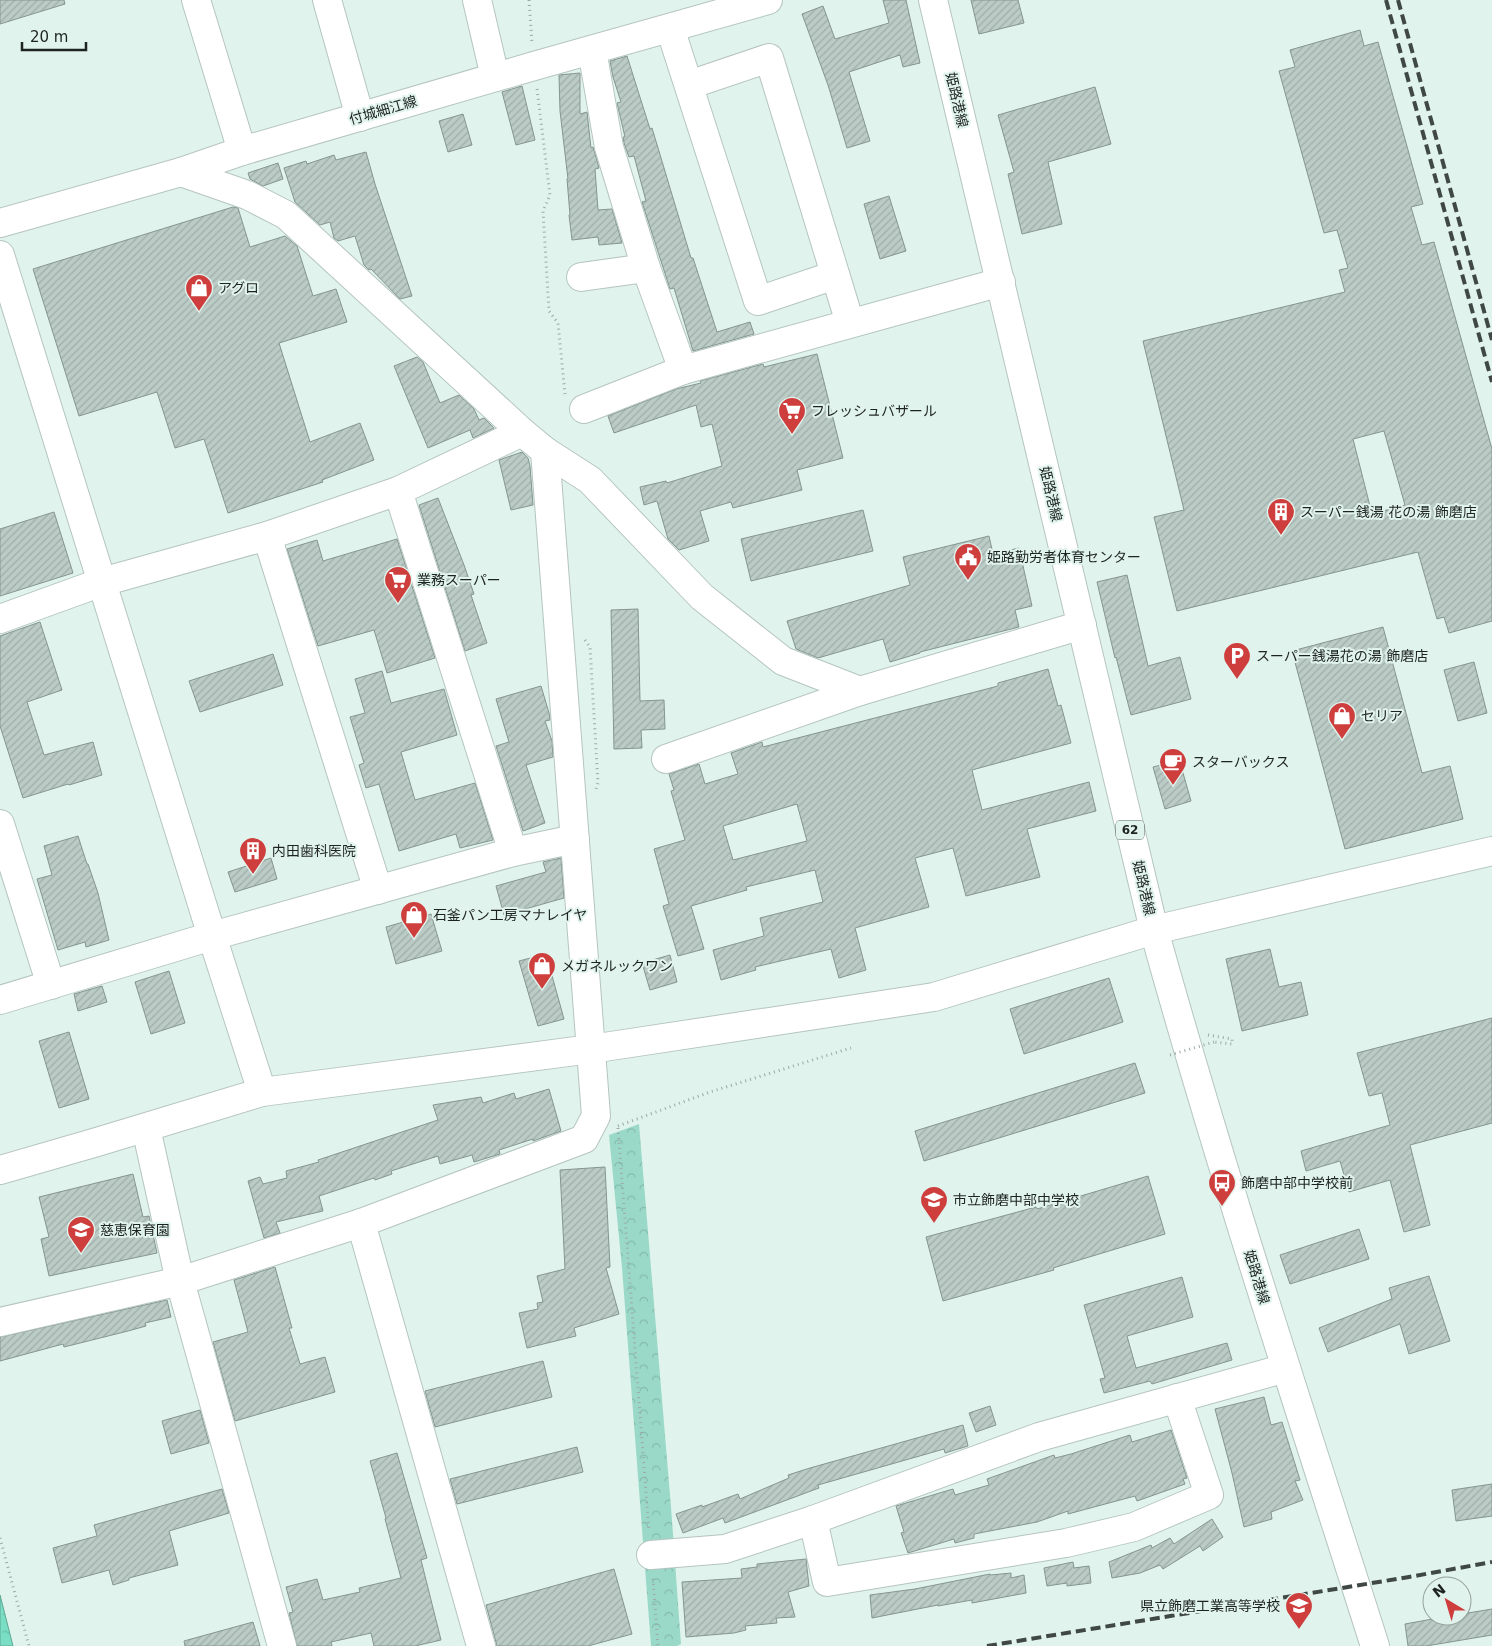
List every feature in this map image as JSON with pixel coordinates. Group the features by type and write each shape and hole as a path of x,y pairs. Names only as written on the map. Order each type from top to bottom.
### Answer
{"street":[{"path":"196,0 242,152"},
{"path":"327,0 360,117"},
{"path":"477,0 496,77"},
{"name":"付城細江線","path":"0,223 181,172 242,152 496,77 768,0"},
{"name":"姫路港線","path":"933,0 1154,930 1191,1064 1375,1646"},
{"path":"670,28 758,302 835,275"},
{"path":"592,50 609,147 646,268 683,370"},
{"path":"689,85 769,58 850,323"},
{"path":"181,172 247,195 286,215 522,432 545,451 590,480 702,598 783,661 860,691"},
{"path":"0,255 262,1092"},
{"path":"581,277 646,268"},
{"path":"575,403 683,370 1001,282"},
{"path":"0,619 102,582 267,536 398,491 522,432"},
{"path":"0,1322 180,1281 361,1223 584,1139 596,1116 545,451"},
{"path":"398,491 513,852"},
{"path":"267,536 378,890"},
{"path":"666,759 860,691 1082,625"},
{"path":"0,824 51,985"},
{"path":"0,1000 212,936 513,852 575,839"},
{"path":"0,1170 262,1092 591,1049 934,997 1154,930 1492,851"},
{"path":"146,1128 180,1281 282,1646"},
{"path":"361,1223 482,1646"},
{"path":"651,1555 725,1550 813,1520 1039,1437 1286,1368"},
{"path":"813,1520 827,1582 1066,1543 1134,1527 1209,1495 1178,1398"}],"path":[{"path":"529,0 534,66 550,195 543,211 549,311 558,323 575,403"},
{"path":"1170,1055 1214,1042 1232,1044 1232,1039 1207,1034"},
{"path":"584,1139 710,1092 851,1048"},
{"path":"617,1117 658,1646"},
{"path":"0,1538 29,1646"}],"green space":[{"path":"639,1124 681,1644 677,1646 651,1646 622,1268 609,1135"}],"water":[{"path":"0,1595 13,1646 0,1646"}],"building":[{"path":"0,0 64,0 65,4 0,24"},
{"path":"883,0 906,0 920,63 903,67 900,55 849,72 870,141 847,148 828,85 802,14 823,6 835,39 889,23"},
{"path":"971,0 1018,0 1024,23 979,34"},
{"path":"1360,30 1364,46 1378,42 1423,204 1411,207 1422,245 1434,242 1492,449 1492,621 1449,633 1444,617 1437,619 1418,552 1177,611 1154,517 1184,510 1143,341 1345,292 1339,270 1348,268 1337,230 1324,233 1279,71 1295,67 1290,50","holes":["1384,431 1405,505 1372,514 1353,439"]},
{"path":"627,56 650,129 652,128 691,258 693,258 717,332 750,322 754,334 693,351 674,288 670,289 642,202 646,201 634,156 629,157 624,143 623,137 625,137 617,103 621,102 610,61"},
{"path":"580,73 580,114 587,112 591,148 593,147 599,168 595,169 598,210 612,209 622,243 599,245 598,237 572,240 568,179 560,111 559,75"},
{"path":"522,86 535,140 516,145 502,92"},
{"path":"1095,87 1111,144 1048,162 1062,224 1022,234 1008,174 1014,172 998,115"},
{"path":"463,114 472,145 448,152 439,121"},
{"path":"366,152 412,296 400,299 371,269 369,270 364,265 355,236 338,241 334,238 330,222 320,225 295,202 284,168 306,161 307,164 334,155 336,160"},
{"path":"278,163 283,179 263,186 250,179 248,173"},
{"path":"889,196 906,251 880,259 864,204"},
{"path":"233,207 238,208 250,247 285,236 297,246 313,296 336,289 347,322 279,343 310,442 360,423 374,460 322,480 323,482 228,513 204,439 175,448 157,392 79,416 33,269"},
{"path":"817,354 843,458 797,470 802,490 733,508 731,502 700,511 709,541 679,550 668,539 657,501 644,505 640,487 666,481 667,483 722,466 712,424 701,427 696,405 614,433 608,416 676,389 701,383 700,381 763,364 764,367"},
{"path":"417,357 423,362 440,403 459,395 474,409 479,420 484,418 494,428 473,438 470,430 428,448 394,366"},
{"path":"522,452 528,458 530,466 533,505 511,510 499,460"},
{"path":"438,498 474,594 471,595 487,643 465,651 419,505"},
{"path":"863,510 873,551 751,581 741,539"},
{"path":"54,512 73,573 0,596 0,529"},
{"name":"姫路勤労者体育センター","path":"989,536 993,554 1019,548 1032,606 1015,610 1019,627 920,652 890,662 883,639 818,658 796,649 787,621 910,585 903,557"},
{"path":"397,539 435,658 387,673 374,630 318,646 287,549 317,540 323,561"},
{"path":"1127,575 1148,666 1180,657 1191,699 1131,715 1097,582"},
{"path":"638,609 640,701 664,700 665,729 641,730 642,748 614,749 611,610"},
{"path":"40,622 62,690 27,702 44,755 93,742 102,775 23,798 0,726 0,636"},
{"path":"1383,627 1422,773 1450,766 1463,819 1345,849 1292,651"},
{"path":"273,654 283,685 200,712 189,681"},
{"path":"1474,662 1487,713 1458,721 1444,670"},
{"path":"1048,669 1058,706 1061,705 1071,743 972,770 982,810 1089,782 1096,811 1027,829 1040,877 966,896 953,848 915,858 929,907 855,928 866,970 839,978 831,949 755,967 756,970 721,980 713,950 764,936 760,918 823,902 815,870 746,887 747,890 691,906 704,949 678,956 663,906 669,904 654,849 685,840 671,791 674,790 669,774 699,764 705,784 738,774 731,753 762,742 763,747 998,686 998,683","holes":["797,804 807,841 733,860 723,826"]},
{"path":"382,671 391,703 444,689 457,735 401,752 415,800 475,783 493,840 460,848 456,834 399,851 379,784 366,788 359,765 364,763 350,717 365,713 355,679"},
{"path":"541,686 549,713 550,720 545,721 552,741 553,757 526,765 545,823 523,831 496,746 509,742 496,699"},
{"path":"1173,762 1174,767 1181,766 1191,801 1165,809 1153,767"},
{"path":"78,836 98,893 109,940 86,947 85,942 58,950 37,879 52,875 44,846"},
{"name":"内田歯科医院","path":"271,858 277,879 235,892 228,872"},
{"path":"561,858 564,898 504,915 496,886 546,872 543,862"},
{"name":"石釜パン工房マナレイヤ","path":"431,914 442,951 396,964 386,927"},
{"path":"1270,949 1279,987 1301,982 1308,1015 1242,1031 1226,959"},
{"name":"メガネルックワン","path":"546,954 564,1019 538,1026 519,961"},
{"path":"670,955 677,982 650,990 642,963"},
{"path":"169,971 185,1023 151,1034 135,982"},
{"path":"1109,978 1123,1022 1024,1054 1010,1009"},
{"path":"102,986 107,1002 78,1011 74,994"},
{"path":"1492,1018 1492,1123 1410,1145 1430,1225 1404,1232 1390,1180 1349,1192 1340,1161 1306,1171 1301,1151 1390,1125 1382,1093 1369,1096 1357,1053"},
{"path":"69,1032 89,1099 59,1108 39,1041"},
{"path":"1135,1063 1145,1093 924,1161 915,1131"},
{"path":"549,1089 561,1131 499,1150 500,1154 474,1162 472,1155 440,1164 438,1156 391,1171 392,1174 375,1180 374,1178 319,1196 323,1211 276,1222 280,1233 264,1238 248,1181 260,1177 263,1184 287,1178 286,1171 319,1162 318,1160 438,1120 433,1105 481,1097 483,1103 514,1093 516,1099"},
{"path":"605,1167 610,1267 606,1268 619,1314 574,1328 576,1336 527,1348 519,1313 538,1309 537,1303 543,1302 537,1276 565,1269 560,1170"},
{"path":"133,1174 143,1217 149,1216 157,1253 49,1276 41,1239 49,1237 39,1197"},
{"path":"1148,1176 1165,1234 1053,1268 1054,1270 943,1301 926,1237 1036,1207 1037,1209"},
{"path":"1359,1229 1369,1259 1290,1284 1280,1255"},
{"path":"275,1267 292,1328 289,1328 300,1364 325,1357 335,1392 235,1421 213,1342 248,1332 234,1280"},
{"path":"1429,1276 1450,1341 1409,1354 1400,1324 1328,1352 1319,1328 1392,1299 1389,1288"},
{"path":"1182,1277 1193,1317 1127,1336 1136,1368 1227,1343 1232,1360 1152,1384 1150,1381 1104,1393 1100,1379 1105,1378 1084,1305"},
{"path":"167,1300 171,1317 145,1323 146,1326 128,1331 64,1347 63,1344 0,1361 0,1337"},
{"path":"543,1361 552,1397 435,1427 425,1391"},
{"path":"1264,1397 1271,1425 1282,1422 1300,1480 1295,1481 1303,1500 1271,1512 1272,1519 1244,1527 1215,1409"},
{"path":"990,1406 996,1425 976,1432 969,1413"},
{"path":"200,1410 209,1443 171,1454 162,1421"},
{"path":"963,1425 968,1446 945,1453 944,1449 818,1485 819,1488 725,1523 723,1518 683,1533 676,1514 738,1494 740,1499 789,1478 788,1475"},
{"path":"1171,1430 1187,1478 1183,1479 1185,1484 1137,1501 1135,1496 1068,1514 1068,1511 1037,1522 974,1534 974,1538 955,1543 954,1539 908,1553 901,1533 904,1532 896,1506 953,1489 955,1495 989,1485 987,1479 1054,1455 1055,1458 1071,1454 1130,1435 1132,1442"},
{"path":"577,1447 583,1472 457,1504 450,1479"},
{"path":"397,1453 427,1558 421,1560 441,1640 415,1646 374,1646 371,1633 331,1642 332,1646 297,1646 289,1613 293,1612 286,1587 317,1579 323,1600 360,1592 359,1588 401,1578 370,1461"},
{"path":"1492,1484 1492,1516 1456,1521 1452,1490"},
{"path":"222,1489 229,1513 169,1531 178,1565 129,1578 129,1580 113,1585 109,1570 62,1583 53,1548 97,1536 94,1525"},
{"path":"1212,1519 1223,1537 1203,1551 1200,1546 1163,1569 1160,1565 1140,1573 1112,1578 1109,1562 1151,1545 1152,1548 1170,1538 1174,1544"},
{"path":"806,1559 809,1586 788,1592 795,1617 776,1618 777,1623 745,1626 746,1630 734,1633 686,1637 682,1582 742,1578 741,1569 757,1567 757,1564"},
{"path":"1073,1562 1074,1568 1089,1566 1091,1583 1067,1586 1067,1583 1047,1586 1044,1568"},
{"path":"614,1569 632,1634 588,1646 497,1646 486,1605"},
{"path":"1011,1573 1011,1578 1024,1575 1026,1593 972,1603 972,1600 938,1605 872,1618 870,1595 915,1589 990,1574"},
{"path":"1492,1609 1492,1635 1426,1646 1408,1646 1405,1624 1422,1621 1422,1626 1472,1626 1472,1612"},
{"path":"253,1622 260,1646 185,1646 184,1641"}],"railway":[{"path":"1386,0 1492,382"},
{"path":"1398,0 1492,340"},
{"path":"987,1646 1492,1562"}],"place":[{"name":"アグロ","path":"199,312"},
{"name":"フレッシュバザール","path":"792,435"},
{"name":"スーパー銭湯 花の湯 飾磨店","path":"1281,536"},
{"name":"姫路勤労者体育センター","path":"968,581"},
{"name":"業務スーパー","path":"398,604"},
{"name":"スーパー銭湯花の湯 飾磨店","path":"1237,680"},
{"name":"セリア","path":"1342,740"},
{"name":"スターバックス","path":"1173,786"},
{"name":"内田歯科医院","path":"253,875"},
{"name":"石釜パン工房マナレイヤ","path":"414,939"},
{"name":"メガネルックワン","path":"542,990"},
{"name":"飾磨中部中学校前","path":"1222,1207"},
{"name":"市立飾磨中部中学校","path":"934,1224"},
{"name":"慈恵保育園","path":"81,1254"},
{"name":"県立飾磨工業高等学校","path":"1299,1630"}]}
